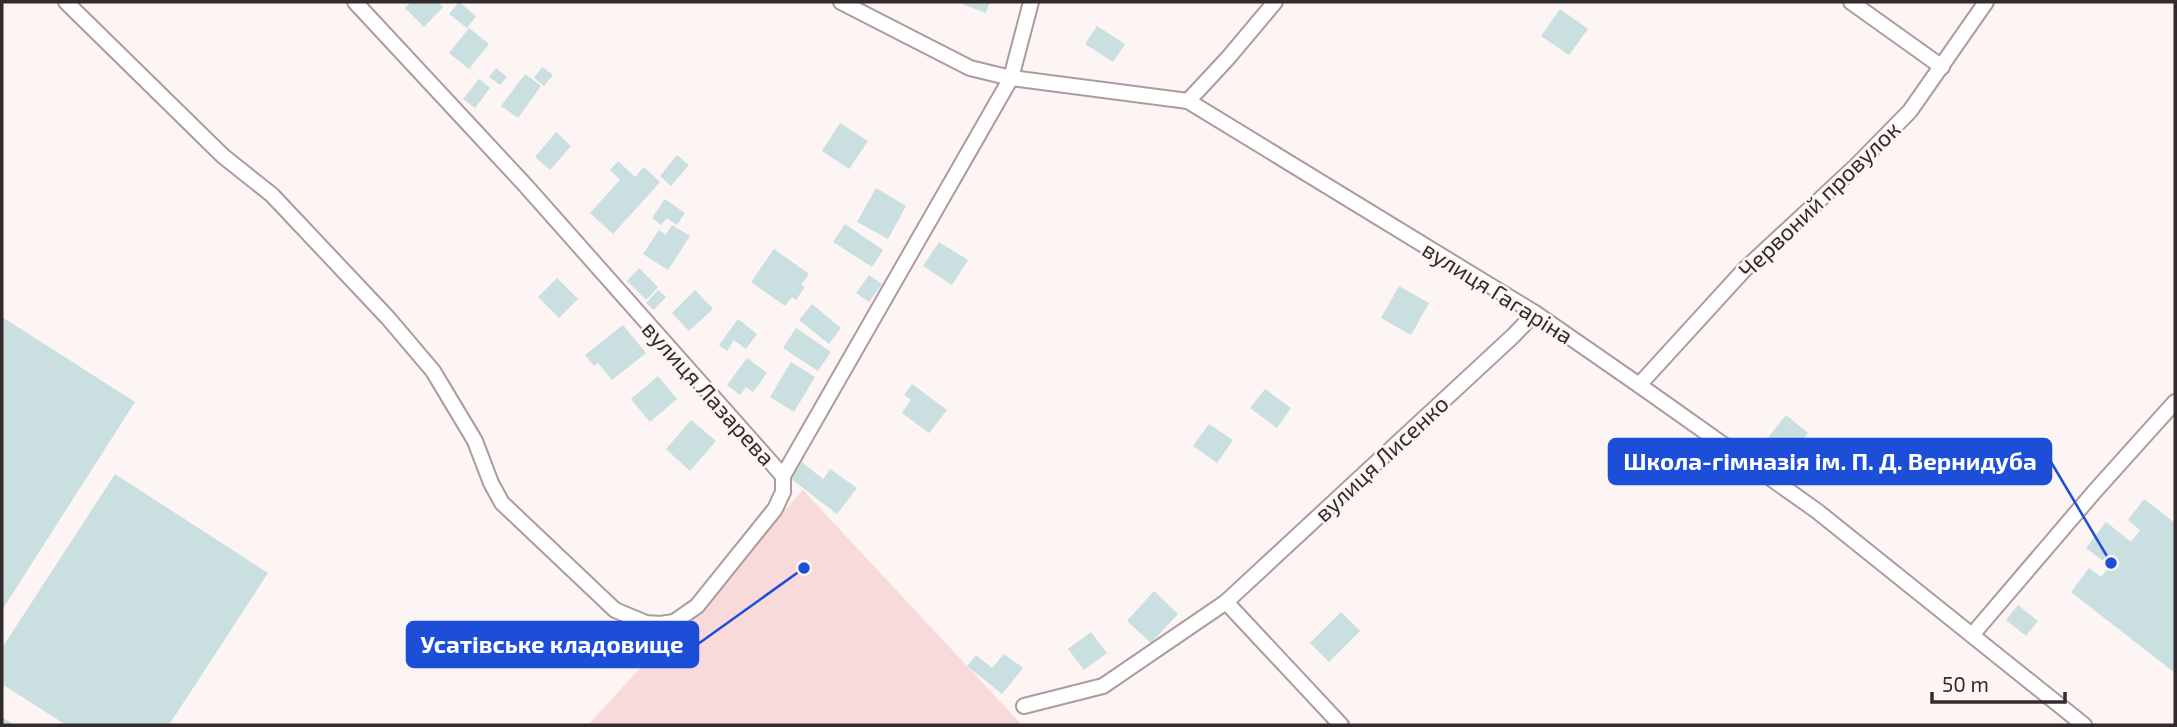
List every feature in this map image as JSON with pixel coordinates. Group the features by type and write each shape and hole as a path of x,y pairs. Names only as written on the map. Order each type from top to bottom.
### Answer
{"street":[{"path":"66,2 223,156 272,195 388,318 433,371 475,441 502,503 615,610 646,623 660,624 674,622 697,606 775,509 783,492 783,476"},
{"name":"вулиця Лазарева","path":"355,2 526,186 783,476 1011,78 1031,2"},
{"name":"вулиця Гагаріна","path":"841,2 970,68 1011,78 1188,101 1535,313 1639,385 1817,511 2084,725"},
{"path":"1188,101 1275,2"},
{"path":"1851,2 1942,67"},
{"name":"Червоний провулок","path":"1639,385 1744,270 1856,166 1910,111 1986,2"},
{"name":"вулиця Лисенко","path":"1024,706 1103,686 1226,602 1535,313"},
{"path":"1972,635 2175,402"},
{"path":"1226,602 1342,725"}],"shaded area":[{"path":"803,490 1022,725 588,725"}],"building":[{"path":"411,2 438,2 443,7 424,27 405,8"},
{"path":"459,2 476,16 467,28 449,14"},
{"path":"957,2 990,2 986,13"},
{"path":"1560,9 1588,29 1569,55 1541,36"},
{"path":"1097,26 1125,44 1113,62 1085,44"},
{"path":"469,28 489,44 469,69 449,53"},
{"path":"542,67 553,75 544,86 534,78"},
{"path":"496,68 507,77 500,85 489,77"},
{"path":"525,74 541,86 518,118 501,106"},
{"path":"479,79 490,88 475,108 463,99"},
{"path":"840,123 868,141 849,169 822,151"},
{"path":"556,132 571,146 550,170 535,157"},
{"path":"677,155 689,165 671,186 660,176"},
{"path":"618,161 635,177 644,167 660,182 613,234 590,213 620,180 610,170"},
{"path":"876,188 906,206 888,239 857,222"},
{"path":"665,199 685,213 677,225 667,218 661,225 652,218"},
{"path":"845,224 883,250 872,267 833,242"},
{"path":"672,225 690,236 668,270 643,254 659,230 666,235"},
{"path":"939,242 968,260 952,285 923,266"},
{"path":"774,249 809,274 801,285 805,287 796,300 792,297 785,306 751,282"},
{"path":"639,268 658,287 646,300 627,281"},
{"path":"869,275 882,284 869,302 856,293"},
{"path":"557,278 578,299 559,318 538,297"},
{"path":"1399,286 1429,303 1411,335 1381,318"},
{"path":"658,290 666,297 654,310 646,303"},
{"path":"695,290 713,309 689,331 672,313"},
{"path":"812,304 841,328 829,344 799,320"},
{"path":"2,317 135,402 2,610"},
{"path":"738,319 757,334 746,349 734,340 727,351 719,345"},
{"path":"623,325 646,353 612,380 598,363 594,366 585,355"},
{"path":"796,328 831,352 818,371 783,348"},
{"path":"747,358 767,373 753,392 746,387 740,395 727,385"},
{"path":"791,362 815,377 794,412 770,397"},
{"path":"658,376 677,399 650,422 631,399"},
{"path":"912,384 947,410 929,433 902,413 911,400 904,395"},
{"path":"1265,389 1291,408 1277,428 1250,408"},
{"path":"1786,415 1808,433 1784,463 1762,445"},
{"path":"691,420 716,441 690,471 666,449"},
{"path":"1209,424 1233,440 1217,463 1193,446"},
{"path":"802,462 823,479 830,469 857,488 837,514 790,478"},
{"path":"115,474 268,573 169,725 66,725 2,684 2,648"},
{"path":"2144,499 2175,523 2175,673 2071,592 2089,568 2101,577 2110,566 2086,548 2106,522 2131,542 2140,530 2128,520"},
{"path":"1154,591 1178,614 1151,643 1127,621"},
{"path":"2018,605 2038,621 2026,636 2006,620"},
{"path":"1341,612 1360,631 1329,662 1310,643"},
{"path":"1091,632 1107,653 1084,670 1068,649"},
{"path":"1004,654 1023,668 1002,694 967,666 976,655 992,668"},
{"path":"2,717 15,725 2,725"}],"place":[{"name":"Школа-гімназія ім. П. Д. Вернидуба","path":"2111,563"},
{"name":"Усатівське кладовище","path":"804,568"}]}
